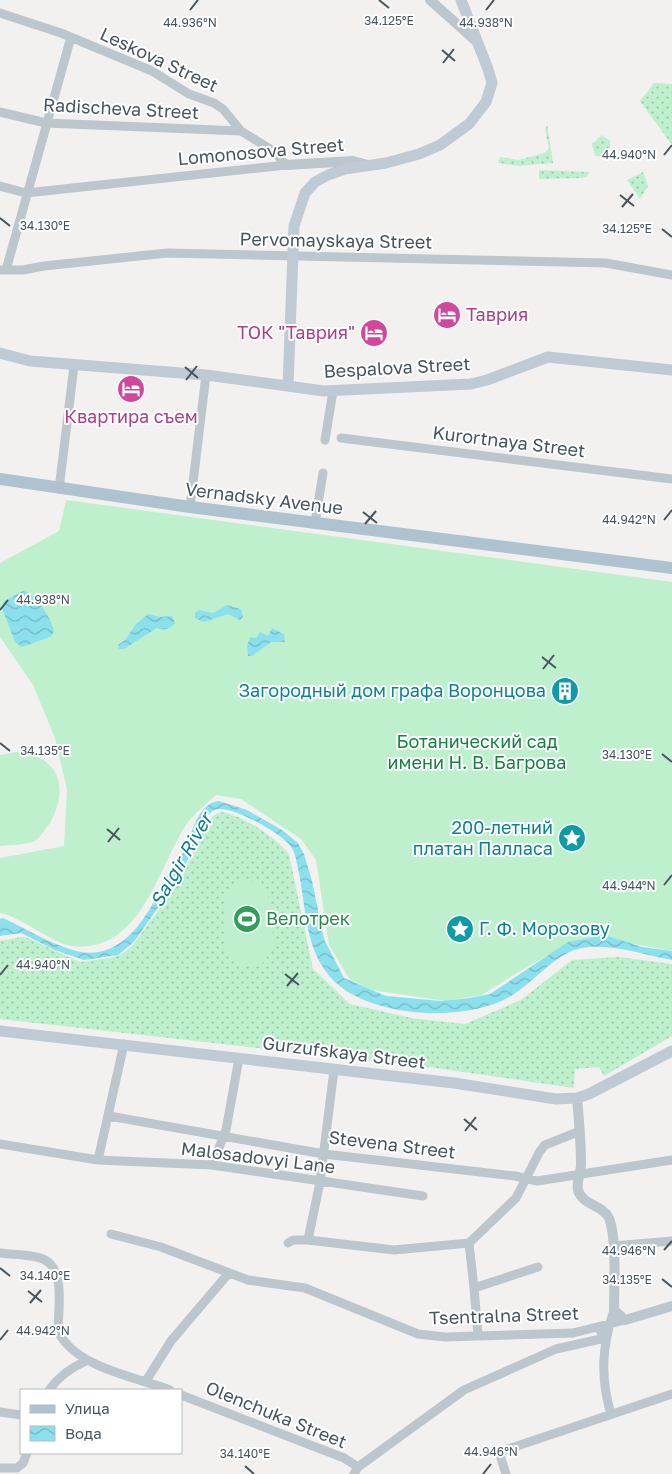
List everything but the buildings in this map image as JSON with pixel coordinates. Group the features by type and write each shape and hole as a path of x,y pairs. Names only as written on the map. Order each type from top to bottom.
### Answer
{"main road":[{"name":"Lomonosova Street","path":"368,166 419,154 452,139 478,115 486,102 492,83 461,0"},
{"path":"288,386 292,257 294,226 299,207 305,194 315,182 345,169 368,166"},
{"name":"Bespalova Street","path":"0,353 30,361 206,375 333,391 472,384 548,357 672,370"},
{"name":"Vernadsky Avenue","path":"0,479 190,507 672,568"},
{"name":"Gurzufskaya Street","path":"0,1031 454,1083 556,1099 577,1098 615,1082 672,1051"}],"street":[{"path":"430,0 476,42"},
{"name":"Leskova Street","path":"0,13 71,37 152,71 189,94 214,103 223,110 241,131 275,152 286,165"},
{"path":"3,270 71,37"},
{"name":"Radischeva Street","path":"0,112 46,123 241,131"},
{"name":"Lomonosova Street","path":"0,186 26,193 286,165 353,161 368,166"},
{"name":"Pervomayskaya Street","path":"3,270 23,270 44,266 167,254 606,263 672,275"},
{"path":"59,489 74,366"},
{"path":"190,507 206,375"},
{"path":"325,440 333,391"},
{"name":"Kurortnaya Street","path":"342,438 672,479"},
{"path":"315,523 323,473"},
{"path":"98,1160 124,1044"},
{"path":"212,1165 224,1138 239,1058"},
{"path":"308,1240 320,1182 334,1070"},
{"path":"577,1098 580,1131 578,1191 582,1197 606,1213 609,1219 613,1246 614,1310 604,1338 604,1384 612,1414"},
{"name":"Stevena Street","path":"109,1116 224,1138 324,1154 526,1179 537,1182 672,1160"},
{"path":"288,1243 293,1240 308,1240 394,1250 469,1243 516,1198 540,1151 546,1145 580,1131"},
{"name":"Malosadovyi Lane","path":"0,1144 98,1160 212,1165 422,1196"},
{"name":"Tsentralna Street","path":"111,1234 197,1259 228,1274 248,1280 305,1288 418,1334 445,1337 573,1333 672,1306"},
{"path":"613,1246 672,1241"},
{"path":"469,1243 478,1335"},
{"path":"0,1253 43,1259 54,1267 58,1280 58,1331 61,1337 86,1361 146,1380 168,1389"},
{"path":"474,1288 538,1267"},
{"path":"146,1380 171,1341 228,1274"},
{"path":"614,1310 624,1320"},
{"path":"598,1327 604,1338"},
{"path":"356,1470 464,1390 556,1349 604,1338"},
{"path":"50,1389 57,1379 70,1368 86,1361"},
{"name":"Olenchuka Street","path":"182,1394 344,1458 356,1470"},
{"path":"506,1474 499,1452 672,1394"},
{"path":"0,1412 20,1415"},
{"path":"0,1468 13,1472 23,1463 27,1454"}],"green space":[{"path":"654,83 672,84 672,145 640,101"},
{"path":"547,124 553,163 519,166 498,163 500,157 518,160 545,153 549,148 545,130"},
{"path":"602,135 610,141 610,155 606,157 595,156 592,144"},
{"path":"539,170 590,172 586,177 582,178 539,179"},
{"path":"643,172 648,186 640,199 627,180"},
{"name":"Ботанический сад имени Н. В. Багрова","path":"66,500 672,582 672,951 634,944 569,944 482,995 445,1001 372,990 350,980 329,945 316,860 301,839 241,799 216,795 187,823 143,907 130,924 114,937 95,945 72,946 55,940 18,919 0,913 0,858 64,846 67,790 55,738 33,685 0,637 0,563 59,531"},
{"path":"22,751 46,762 53,769 58,778 60,788 59,799 50,823 37,840 18,845 0,846 0,755"},
{"path":"222,812 240,818 259,828 289,854 313,969 350,1004 411,1018 465,1024 521,1000 572,960 619,957 672,964 672,1036 604,1076 599,1067 575,1069 574,1088 436,1068 0,1019 0,941 21,937 28,938 80,962 110,958 122,954 133,945 176,886 210,819"},
{"name":"Велотрек","path":"244,881 255,882 268,893 274,943 265,961 257,966 241,966 229,958 226,948 224,897 234,884"}],"water":[{"path":"23,591 33,597 43,608 54,632 50,637 22,647 15,642 2,608 4,601"},
{"path":"227,605 241,609 243,617 240,620 228,614 204,622 195,618 195,613 199,610 213,613"},
{"path":"148,614 160,617 172,616 175,623 167,629 157,628 124,649 119,649 118,645 125,640 136,624"},
{"path":"272,628 284,634 285,642 271,642 252,656 248,656 247,646 250,637 256,638 260,632 268,636"},
{"name":"Salgir River","path":"219,801 247,810 282,830 298,843 304,854 312,881 324,939 344,978 386,996 441,1001 490,994 568,942 605,935 642,947 672,951 672,960 616,948 582,948 573,950 555,961 511,996 472,1010 449,1013 425,1013 379,1005 358,997 341,987 329,976 320,963 306,920 299,873 292,848 270,829 259,823 236,813 220,809 214,810 207,816 181,875 134,942 118,955 84,960 55,950 21,933 0,936 0,919 3,918 48,940 76,951 93,953 108,949 121,942 133,932 152,905 167,876 182,854 200,813 205,807"}],"place":[{"name":"Таврия","path":"447,315"},
{"name":"ТОК \"Таврия\"","path":"374,333"},
{"name":"Квартира съем","path":"131,389"},
{"name":"Загородный дом графа Воронцова","path":"565,691"},
{"name":"200-летний платан Палласа","path":"572,838"},
{"name":"Велотрек","path":"247,919"},
{"name":"Г. Ф. Морозову","path":"460,929"}]}
